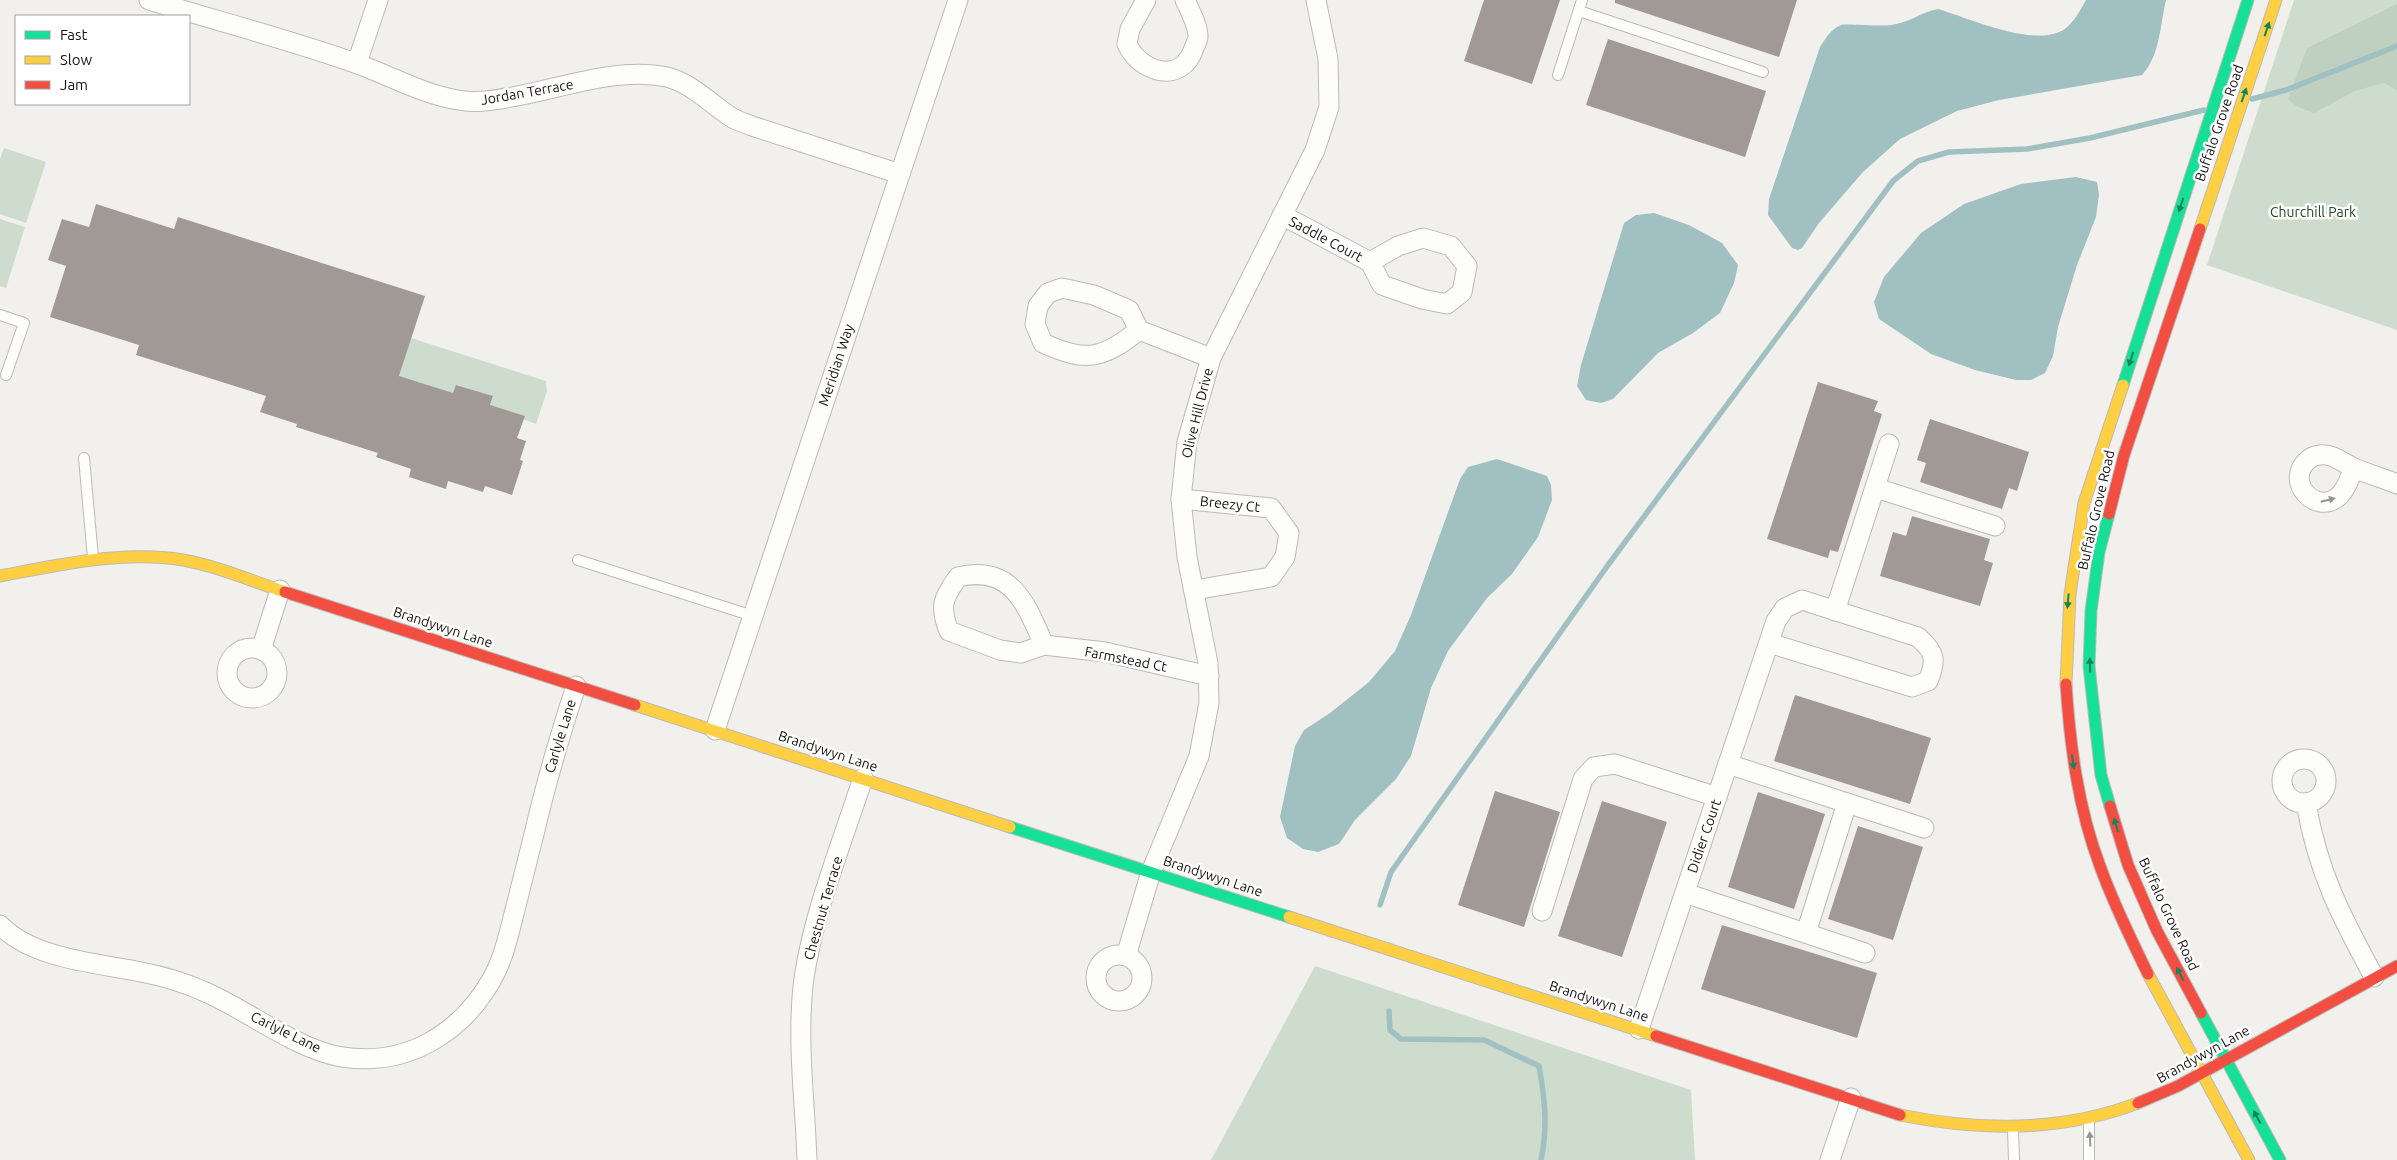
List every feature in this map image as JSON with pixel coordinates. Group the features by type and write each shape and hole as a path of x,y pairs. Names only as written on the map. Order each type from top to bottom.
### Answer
{"street":[{"name":"Jordan Terrace","path":"148,0 240,25 357,63 437,96 460,101 482,102 508,98 623,74 649,74 670,78 696,91 732,118 900,174"},
{"path":"357,63 378,0"},
{"name":"Meridian Way","path":"714,730 958,0"},
{"path":"1146,0 1134,21 1127,44 1139,63 1164,71 1177,69 1187,63 1198,37 1194,20 1185,0"},
{"name":"Olive Hill Drive","path":"1126,956 1151,872 1199,756 1209,702 1208,663 1187,557 1181,499 1187,442 1211,358 1315,150 1329,107 1328,59 1316,0"},
{"name":"Buffalo Grove Road","path":"2248,0 2084,503 2072,558 2064,643 2066,706 2074,766 2096,854 2118,910 2148,973 2249,1160"},
{"name":"Buffalo Grove Road","path":"2276,0 2124,455 2099,552 2092,611 2090,666 2101,775 2128,864 2157,931 2280,1160"},
{"name":"Saddle Court","path":"1282,215 1370,262 1382,285 1422,299 1447,304 1462,292 1467,266 1451,246 1423,238 1398,246 1370,262"},
{"path":"1139,330 1119,346 1089,356 1064,353 1043,343 1035,324 1038,306 1048,293 1062,288 1078,290 1110,300 1129,310 1139,330 1211,358"},
{"path":"1835,611 1889,444"},
{"path":"2354,468 2397,484"},
{"path":"1876,488 1995,526"},
{"name":"Breezy Ct","path":"1181,499 1271,508 1289,533 1285,557 1271,578 1194,590"},
{"name":"Brandywyn Lane","path":"0,576 93,559 158,558 182,560 863,778 1896,1114 1930,1121 1970,1127 2013,1127 2047,1124 2088,1117 2158,1096 2202,1074 2225,1059 2397,966"},
{"name":"Farmstead Ct","path":"1044,645 1029,612 1014,589 995,577 976,573 958,577 946,594 942,614 950,631 1000,650 1021,653 1044,645 1105,652 1208,676"},
{"path":"261,650 280,590"},
{"name":"Didier Court","path":"1639,1029 1776,622 1785,608 1802,600 1918,637 1931,648 1934,666 1928,681 1912,686 1769,643"},
{"name":"Carlyle Lane","path":"0,925 6,931 36,947 63,958 141,972 185,983 212,995 306,1045 340,1057 369,1059 402,1055 422,1048 447,1033 470,1009 492,978 506,944 550,767 576,686"},
{"path":"1542,911 1583,779 1594,767 1615,764 1717,797"},
{"path":"1728,764 1924,828"},
{"name":"Chestnut Terrace","path":"807,1160 800,1014 804,984 812,939 863,778"},
{"path":"1806,934 1847,803"},
{"path":"2306,803 2315,850 2328,886 2338,910 2374,977"},
{"path":"1685,893 1865,953"},
{"path":"1830,1160 1851,1098"}],"lane":[{"path":"1558,75 1582,0"},
{"path":"1579,11 1763,72"},
{"path":"0,314 24,323 6,374"},
{"path":"84,458 93,559"},
{"path":"578,560 753,616"},
{"path":"2088,1117 2089,1160"},
{"path":"2013,1127 2014,1160"}],"green space":[{"name":"Churchill Park","path":"2294,0 2397,0 2397,330 2207,265"},
{"path":"2397,4 2397,90 2384,83 2355,91 2314,113 2298,107 2288,99 2307,48"},
{"path":"4,148 46,162 26,223 0,214 0,159"},
{"path":"0,219 25,227 6,288 0,286"},
{"path":"411,338 546,381 547,391 536,424 523,419 524,416 490,406 493,396 457,385 453,395 419,382 393,396"},
{"path":"1315,966 1691,1090 1695,1160 1211,1160"}],"water":[{"path":"2086,0 2166,0 2156,50 2142,75 1999,100 1957,111 1900,139 1863,172 1819,223 1802,248 1798,250 1792,248 1768,215 1769,199 1820,47 1834,29 1841,25 1897,24 1938,9 2003,30 2039,36 2054,34 2066,28"},
{"path":"2076,177 2097,182 2099,195 2096,217 2077,265 2058,327 2053,356 2045,373 2031,380 2016,380 1975,370 1931,354 1879,319 1874,302 1884,277 1921,233 1964,204 2021,184"},
{"path":"1654,213 1689,225 1722,243 1738,265 1734,283 1720,313 1693,333 1658,353 1613,399 1601,403 1586,400 1577,386 1581,365 1624,223 1636,215"},
{"path":"1497,459 1547,476 1551,485 1552,500 1538,537 1512,574 1487,598 1448,651 1431,688 1411,756 1396,779 1355,820 1339,844 1318,852 1303,849 1287,838 1280,817 1295,746 1304,730 1330,713 1369,682 1395,651 1411,615 1460,479 1468,467"}],"building":[{"path":"1484,0 1560,0 1532,84 1464,61"},
{"path":"1615,0 1797,0 1779,57 1615,3"},
{"path":"1608,39 1766,91 1745,157 1586,105"},
{"path":"96,204 174,229 178,217 425,296 399,376 453,393 456,385 493,396 490,405 525,416 517,438 526,441 520,460 523,461 512,495 485,486 483,492 448,481 446,489 409,477 411,469 376,457 378,453 296,427 297,424 260,412 266,396 136,355 139,345 50,317 66,266 48,260 62,219 89,227"},
{"path":"1818,382 1878,401 1874,411 1882,414 1838,552 1830,550 1828,558 1767,539"},
{"path":"1930,419 2029,452 2017,491 2009,488 2002,509 1920,482 1926,463 1917,460"},
{"path":"1912,516 1990,539 1984,560 1993,563 1980,606 1880,576 1893,532 1906,536"},
{"path":"1795,695 1931,738 1910,804 1774,761"},
{"path":"1495,791 1560,812 1524,927 1458,905"},
{"path":"1758,792 1825,814 1794,909 1728,887"},
{"path":"1602,801 1667,822 1622,957 1558,936"},
{"path":"1858,826 1923,847 1893,940 1828,919"},
{"path":"1722,925 1877,973 1857,1038 1701,989"}],"waterway":[{"path":"2252,99 2286,90 2397,46"},
{"path":"1380,905 1391,872 1608,565 1893,181 1918,161 1949,152 2027,149 2090,138 2204,110"},
{"path":"1389,1011 1390,1030 1401,1039 1484,1040 1539,1066 1545,1113 1541,1160"}],"traffic: fast":[{"path":"2123,385 2248,0"},
{"path":"2109,514 2099,552 2091,611 2089,666 2101,775 2110,806"},
{"path":"1010,827 1289,917"},
{"path":"2201,1013 2280,1160"}],"traffic: slow":[{"path":"2200,229 2276,0"},
{"path":"2066,684 2070,594 2084,503 2123,385"},
{"path":"0,576 91,560 160,557 209,566 285,592"},
{"path":"635,705 1010,827"},
{"path":"1289,917 1656,1036"},
{"path":"2148,974 2249,1160"},
{"path":"1900,1115 1960,1124 2020,1126 2080,1119 2138,1103"}],"traffic: jam":[{"path":"2109,514 2124,455 2200,229"},
{"path":"285,592 635,705"},
{"path":"2066,684 2076,776 2092,844 2122,921 2148,974"},
{"path":"2110,806 2128,865 2157,931 2201,1013"},
{"path":"2138,1103 2178,1086 2397,966"},
{"path":"1656,1036 1900,1115"}]}
